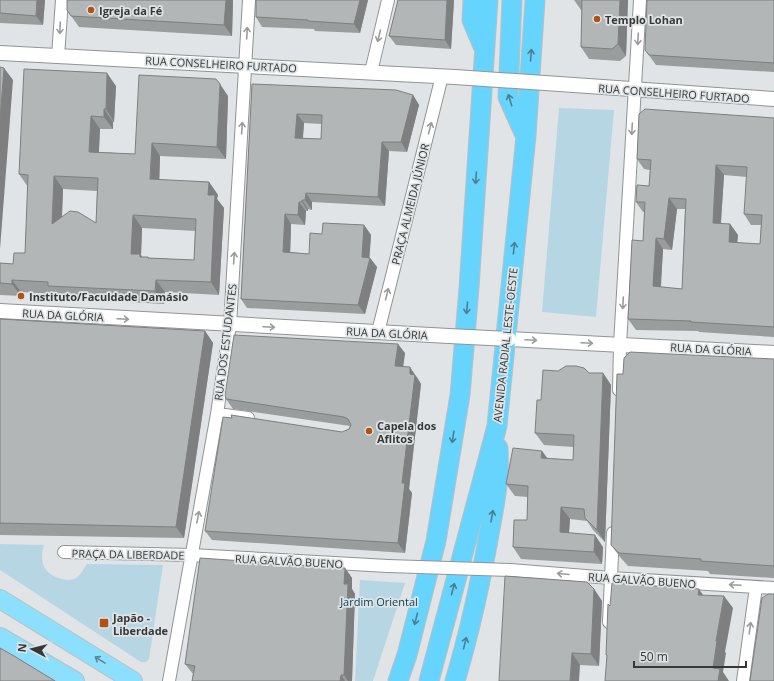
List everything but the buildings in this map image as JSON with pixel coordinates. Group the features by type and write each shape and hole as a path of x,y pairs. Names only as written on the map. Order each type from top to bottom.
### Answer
{"highway":[{"path":"473,0 472,20 484,50"},
{"path":"398,681 407,655 436,541 460,395 469,288 488,0"},
{"path":"512,0 508,97 526,136"},
{"name":"AVENIDA RADIAL LESTE-OESTE","path":"429,681 497,426 526,136 535,0"},
{"path":"455,681 483,572 497,492 499,459 497,426"}],"main road":[{"path":"0,599 133,681"},
{"path":"0,637 75,681"}],"street":[{"path":"58,56 62,0"},
{"name":"RUA DOS ESTUDANTES","path":"169,681 217,414 230,325 249,0"},
{"path":"371,72 388,0"},
{"path":"619,400 620,345 640,0"},
{"name":"RUA CONSELHEIRO FURTADO","path":"0,53 371,72 774,100"},
{"name":"PRAÇA ALMEIDA JÚNIOR","path":"378,332 449,77"},
{"name":"RUA DA GLÓRIA","path":"0,311 230,325 774,353"},
{"path":"217,414 256,420"},
{"path":"608,634 614,519"},
{"name":"PRAÇA DA LIBERDADE","path":"64,552 191,555"},
{"name":"RUA GALVÃO BUENO","path":"191,555 388,566 510,570 774,588"},
{"path":"743,681 756,587"}],"green space":[{"path":"559,108 614,110 596,317 542,312"},
{"path":"0,544 44,545 42,562 47,571 56,577 65,580 76,578 87,564 163,565 149,659 146,662 141,662 0,570"},
{"name":"Jardim Oriental","path":"360,580 405,583 373,681 355,681"}],"place":[{"name":"Igreja da Fé","path":"91,10"},
{"name":"Templo Lohan","path":"597,19"},
{"name":"Instituto/Faculdade Damásio","path":"21,296"},
{"name":"Capela dos Aflitos","path":"369,431"},
{"name":"Japão - Liberdade","path":"104,623"}]}
